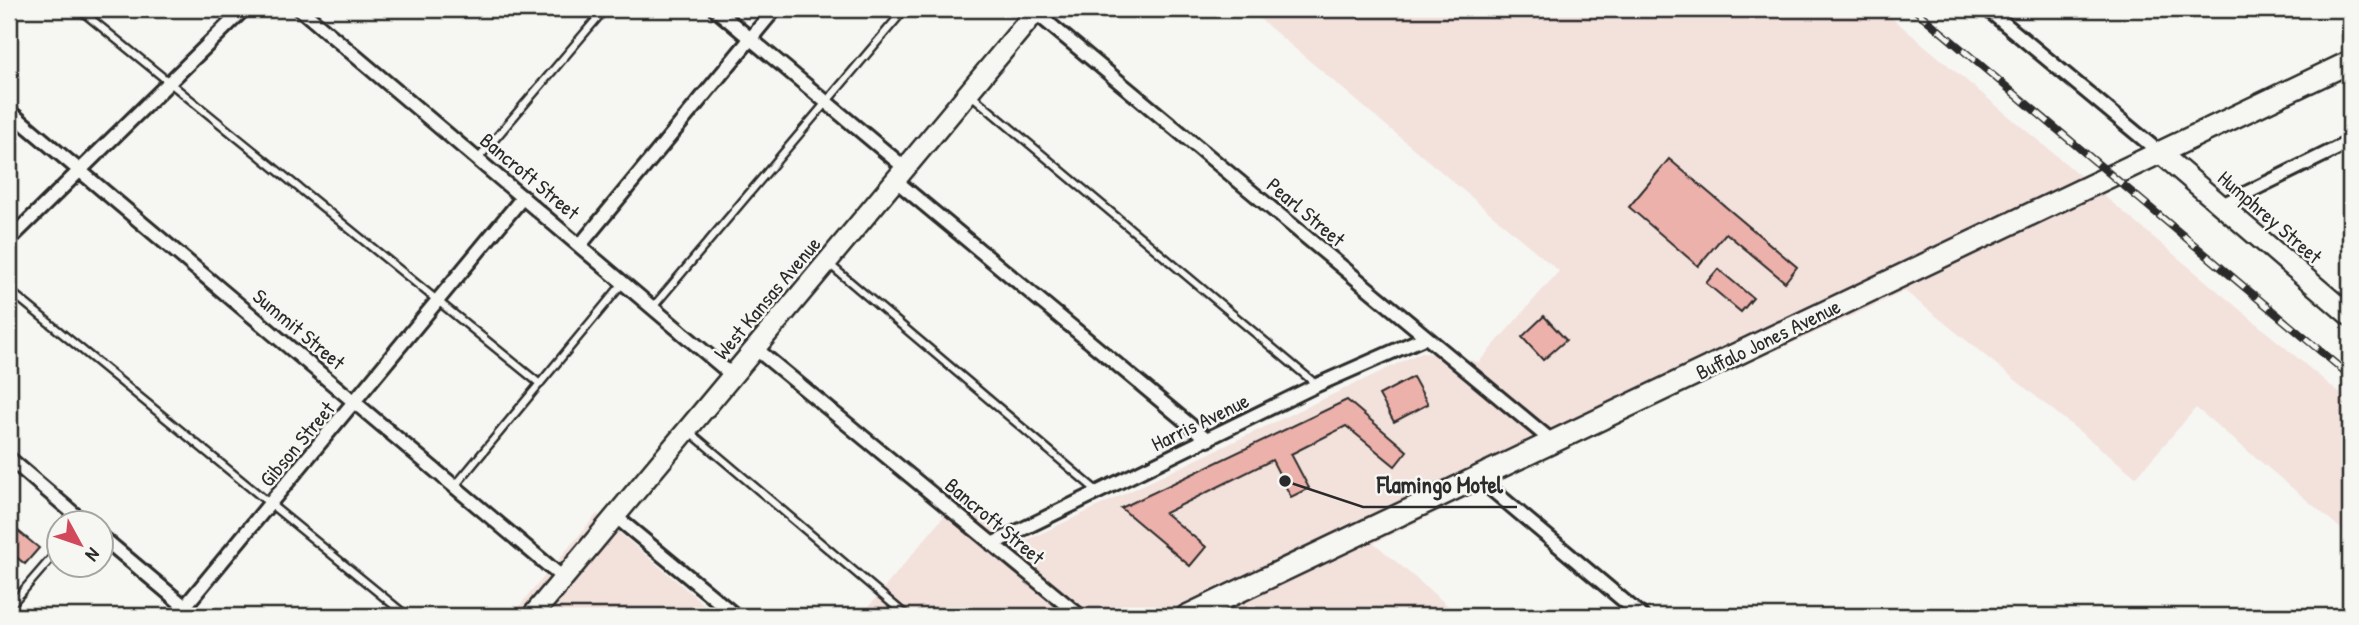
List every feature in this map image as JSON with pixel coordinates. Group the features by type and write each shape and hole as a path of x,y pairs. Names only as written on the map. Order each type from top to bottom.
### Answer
{"main road":[{"name":"Buffalo Jones Avenue","path":"1187,616 2350,62"}],"street":[{"path":"9,240 244,9"},
{"name":"Bancroft Street","path":"300,9 581,244 733,376"},
{"path":"715,9 826,102 900,174 1208,440"},
{"path":"581,244 775,9"},
{"path":"1987,9 2159,152"},
{"name":"West Kansas Avenue","path":"531,616 1036,10"},
{"name":"Pearl Street","path":"1036,10 1553,443"},
{"name":"Summit Street","path":"9,111 564,578"},
{"path":"2222,205 2350,142"},
{"name":"Humphrey Street","path":"2159,152 2350,316"},
{"name":"Gibson Street","path":"181,612 356,403 523,197"},
{"name":"Harris Avenue","path":"992,544 1317,385 1426,337"},
{"name":"Bancroft Street","path":"755,348 1080,616"},
{"path":"9,458 69,510"},
{"path":"1478,478 1642,616"},
{"path":"615,516 736,616"},
{"path":"116,550 181,612 196,616"}],"lane":[{"path":"79,9 540,384"},
{"path":"478,159 604,9"},
{"path":"653,307 905,9"},
{"path":"968,92 1317,385"},
{"path":"826,262 1099,493"},
{"path":"455,486 624,282"},
{"path":"9,290 407,616"},
{"path":"687,430 907,616"},
{"path":"9,607 46,564"}],"shaded area":[{"path":"1248,9 1881,9 2350,402 2350,536 2196,408 2136,477 1905,291 1611,427 1374,543 1460,616 861,616 960,497 1017,545 1422,352 1479,362 1559,271"},
{"path":"597,514 718,616 511,616"}],"building":[{"path":"1669,159 1797,267 1785,282 1726,233 1698,266 1629,207"},
{"path":"1718,269 1753,298 1741,312 1706,283"},
{"path":"1544,316 1566,340 1543,360 1522,337"},
{"path":"1413,377 1428,404 1394,422 1379,395"},
{"path":"1347,400 1407,451 1395,466 1346,426 1291,454 1309,488 1291,497 1272,460 1165,513 1206,547 1190,566 1121,508"},
{"path":"17,530 39,548 25,564 9,551 9,539"}],"railway":[{"path":"1914,9 2350,376"}],"place":[{"name":"Flamingo Motel","path":"1285,481"}]}
